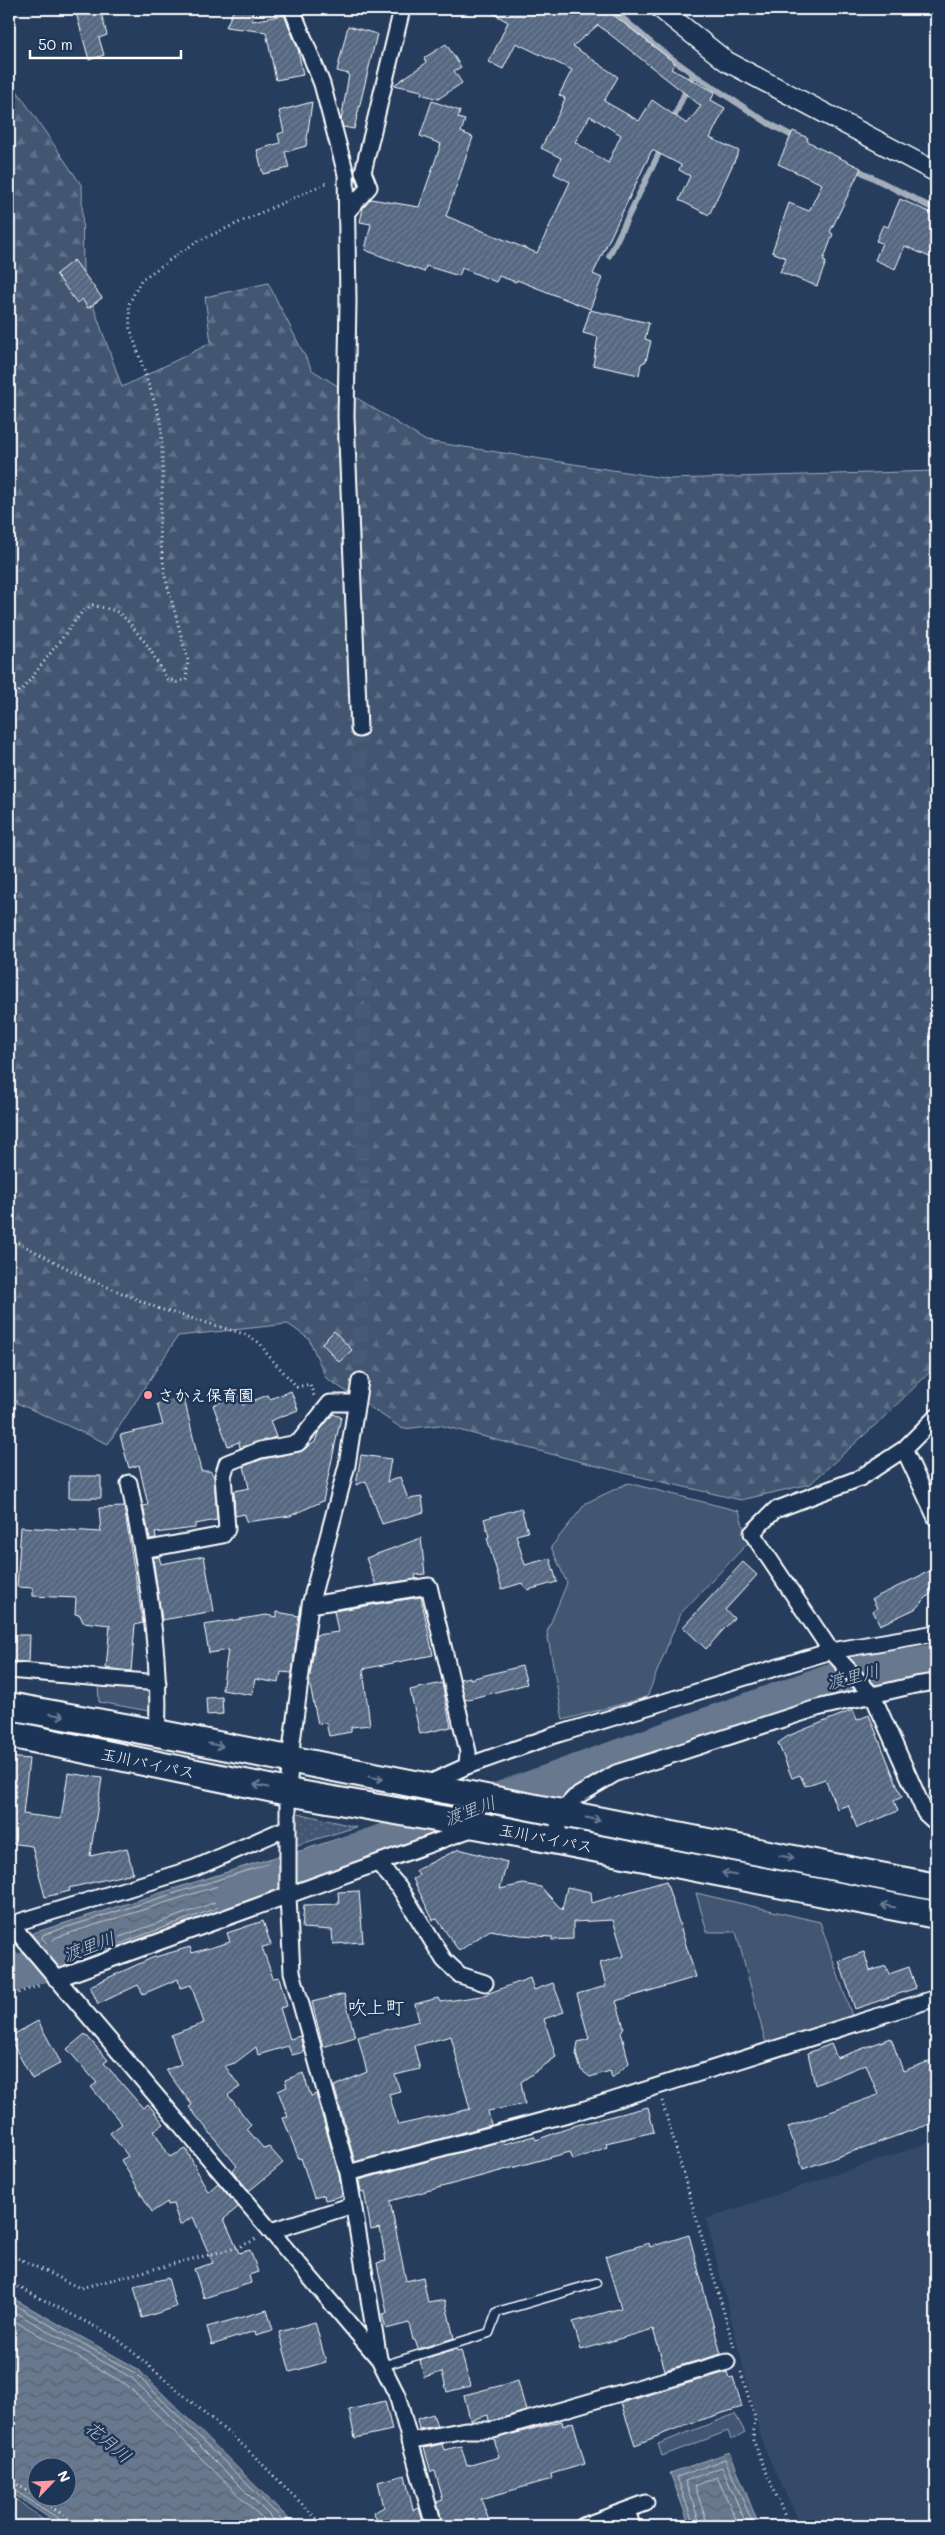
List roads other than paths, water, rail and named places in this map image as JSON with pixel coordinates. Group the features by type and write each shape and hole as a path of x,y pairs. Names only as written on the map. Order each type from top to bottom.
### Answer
{"highway":[{"name":"玉川バイパス","path":"9,1706 157,1733 422,1787 936,1887"},
{"name":"玉川バイパス","path":"9,1734 288,1792 481,1826 936,1915"}],"street":[{"path":"292,9 322,84 346,174 346,417 359,729"},
{"path":"347,212 369,187 363,172 402,9"},
{"path":"661,9 726,61 936,172"},
{"path":"360,1381 346,1465 310,1605 288,1792 288,1897 292,1972 348,2173 381,2362"},
{"path":"143,1550 223,1535 227,1529 223,1476 227,1463 260,1450 298,1443 330,1403 356,1403"},
{"path":"936,1417 904,1449 860,1478 775,1510 752,1533 831,1651 873,1696 925,1813 936,1823"},
{"path":"904,1449 936,1518"},
{"path":"129,1484 143,1550 158,1683 157,1733"},
{"path":"310,1605 428,1586 468,1752 467,1766"},
{"path":"422,1787 467,1766 552,1736 831,1651 936,1633"},
{"path":"9,1670 158,1683"},
{"path":"556,1841 560,1813 574,1798 616,1773 792,1716 915,1685 936,1682"},
{"path":"56,1979 128,1951 288,1897 481,1826"},
{"path":"287,1828 195,1868 10,1924 381,2362 397,2395 434,2526"},
{"path":"378,1863 399,1887 444,1960 460,1975 485,1983"},
{"path":"348,2173 579,2111 936,1998"},
{"path":"271,2232 353,2206"},
{"path":"409,2441 465,2430 493,2430 731,2356"},
{"path":"583,2526 646,2503"},
{"path":"627,2510 632,2526"}],"lane":[{"path":"381,2362 489,2333 497,2312 596,2283"}],"water":[{"path":"365,1830 407,1838 296,1882 297,1852"},
{"path":"278,1856 278,1891 64,1969 30,1934"},
{"path":"9,1945 39,1978 9,1990"},
{"name":"花月川","path":"9,2296 138,2369 296,2526 61,2526 34,2508 78,2508 78,2458 28,2458 28,2504 9,2491"},
{"path":"730,2452 759,2526 690,2526 670,2473"}],"waterway":[{"path":"612,9 656,47 693,74 672,122"},
{"path":"693,74 768,123 798,139"},
{"path":"609,256 662,147"},
{"path":"854,168 936,210"},
{"name":"渡里川","path":"232,1896 829,1682 872,1671 936,1662"},
{"name":"渡里川","path":"9,1976 102,1943"}],"tunnel":[{"path":"359,729 364,977 360,1381"}],"place":[{"name":"さかえ保育園","path":"148,1395"}],"district":[{"name":"吹上町","path":"376,2007"}]}
